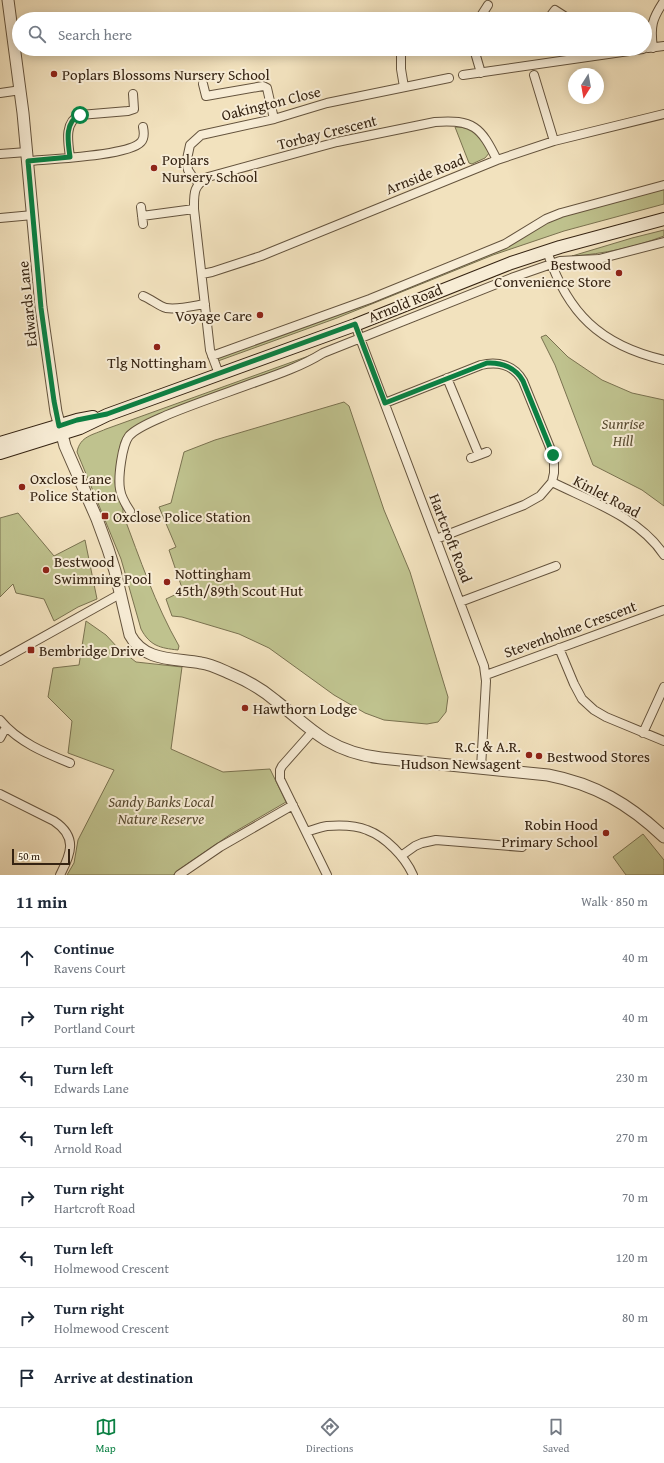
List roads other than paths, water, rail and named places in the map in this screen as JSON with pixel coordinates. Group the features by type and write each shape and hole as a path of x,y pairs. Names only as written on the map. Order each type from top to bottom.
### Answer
{"main road":[{"name":"Arnold Road","path":"60,430 77,420 107,414 219,374 355,324 474,277 547,251 620,229 664,218"},
{"path":"0,442 60,430"},
{"path":"0,453 60,430"}],"street":[{"name":"Edwards Lane","path":"8,0 12,28"},
{"path":"652,22 664,1"},
{"path":"484,12 488,5"},
{"path":"652,47 664,46"},
{"name":"Edwards Lane","path":"16,56 28,156 41,308 54,401 65,446 97,519 115,571 130,636 134,642 142,650 154,655 203,663 244,680 276,701 313,731 336,746 365,756 565,778 587,785 610,796 628,807 664,837"},
{"path":"401,56 401,69 404,87"},
{"path":"476,56 481,73"},
{"path":"463,75 577,56"},
{"path":"534,74 554,141"},
{"name":"Oakington Close","path":"199,183 188,170 187,159 190,145 202,135 274,119 327,103 449,78"},
{"path":"203,84 206,96 263,86 267,88 274,119"},
{"path":"0,93 21,90"},
{"path":"70,157 68,141 70,122 75,117 80,115 134,109 133,94"},
{"name":"Arnside Road","path":"202,274 261,256 497,160 554,141 664,114"},
{"name":"Torbay Crescent","path":"199,183 208,178 337,142 442,121 462,122 472,125 481,132 497,160"},
{"path":"0,154 70,157 107,153 145,143 143,127"},
{"path":"199,183 194,198 194,209 210,350 219,374"},
{"name":"Arnold Road","path":"212,356 370,299 505,244 546,219 561,213 664,185"},
{"path":"141,207 143,220 194,209"},
{"path":"0,218 33,215"},
{"name":"Arnold Road","path":"130,511 122,497 120,482 125,444 130,435 134,432 173,413 304,364 323,353 506,280 560,261 604,258 664,242"},
{"path":"547,251 562,288 586,321 623,347 664,360"},
{"path":"152,300 157,292"},
{"path":"143,296 166,308 205,304"},
{"name":"Hartcroft Road","path":"355,324 482,658 486,675 481,768"},
{"path":"385,403 487,363 502,364 516,371 523,381 553,455 554,473 552,482 546,490 534,500 436,539"},
{"path":"447,378 479,455"},
{"path":"471,458 487,452"},
{"name":"Kinlet Road","path":"552,482 630,522 652,540 664,555"},
{"path":"460,602 556,566"},
{"path":"0,661 120,594"},
{"name":"Stevenholme Crescent","path":"486,675 664,610"},
{"path":"560,648 574,684 582,699 594,710 606,717 664,741"},
{"path":"643,733 664,687"},
{"path":"0,720 21,739 42,751 70,763"},
{"path":"0,738 6,727"},
{"path":"313,731 282,766 279,774 280,779 327,875"},
{"path":"0,794 54,821 67,833 70,840 70,854 60,875"},
{"path":"183,874 227,843 293,805"},
{"path":"306,832 326,826 345,825 367,830 375,834 401,856 407,863 413,875"},
{"path":"401,856 415,846 436,840 522,847"}],"place":[{"name":"Poplars Blossoms Nursery School","path":"54,74"},
{"name":"Poplars Nursery School","path":"154,168"},
{"name":"Bestwood Convenience Store","path":"619,273"},
{"name":"Voyage Care","path":"260,315"},
{"name":"Tlg Nottingham","path":"157,347"},
{"name":"Oxclose Lane Police Station","path":"22,487"},
{"name":"Oxclose Police Station","path":"105,516"},
{"name":"Bestwood Swimming Pool","path":"46,570"},
{"name":"Nottingham 45th/89th Scout Hut","path":"167,582"},
{"name":"Bembridge Drive","path":"31,650"},
{"name":"Hawthorn Lodge","path":"245,708"},
{"name":"R.C. & A.R. Hudson Newsagent","path":"529,755"},
{"name":"Bestwood Stores","path":"539,756"},
{"name":"Robin Hood Primary School","path":"606,833"}],"park label":[{"name":"Sunrise Hill","path":"623,432"},
{"name":"Sandy Banks Local Nature Reserve","path":"161,810"}]}
